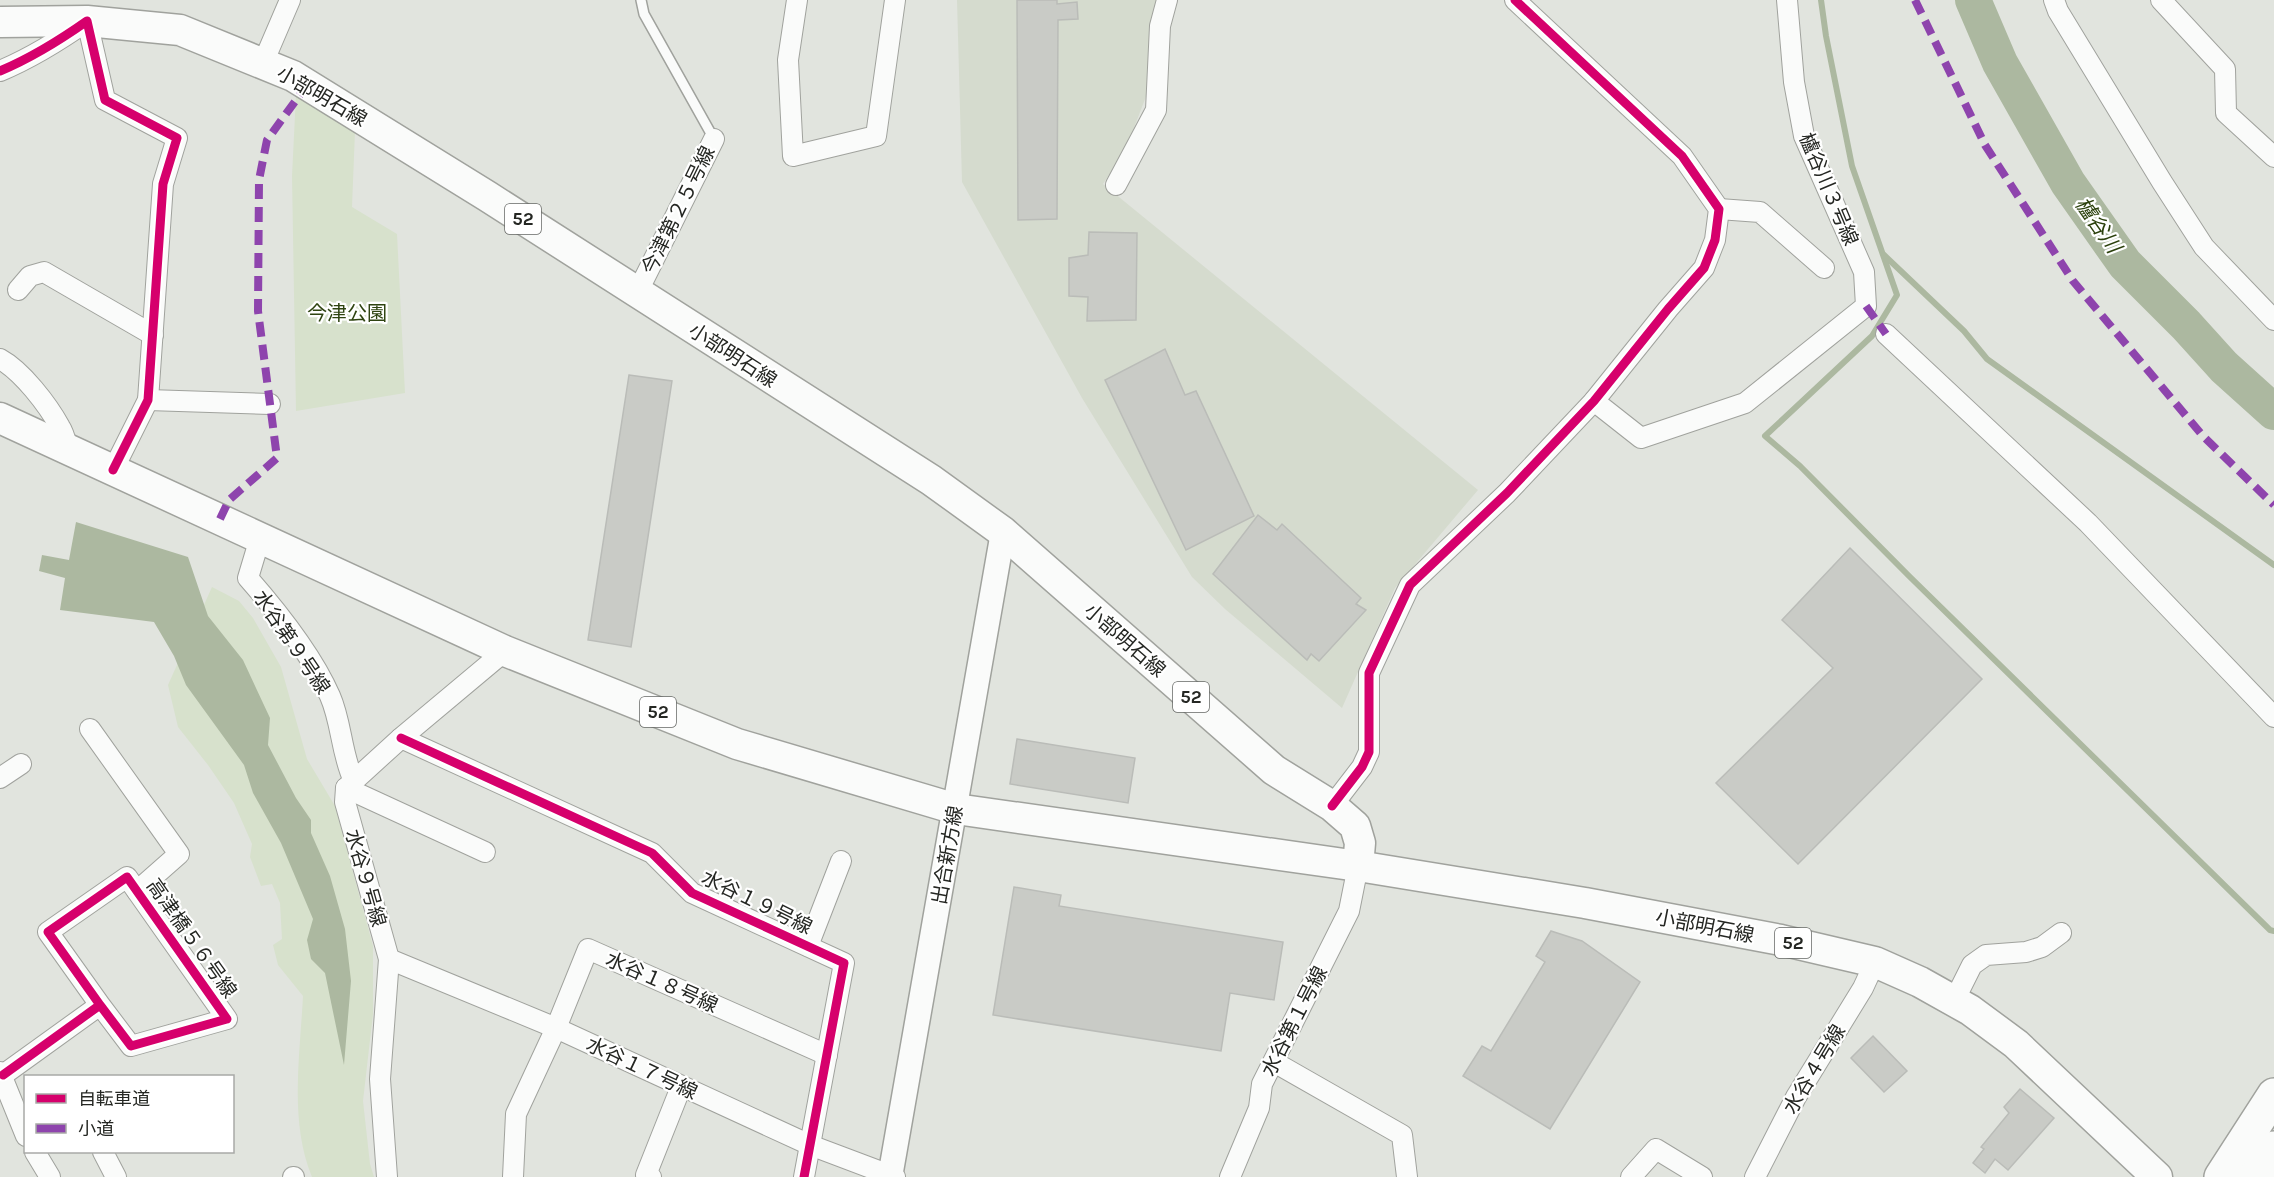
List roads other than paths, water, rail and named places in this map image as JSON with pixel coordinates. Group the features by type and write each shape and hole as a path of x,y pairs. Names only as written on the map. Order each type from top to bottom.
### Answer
{"highway":[{"path":"2221,1177 2274,1095"},
{"path":"2255,1177 2274,1148"}],"main road":[{"name":"小部明石線","path":"0,22 87,21 180,30 263,63 300,81 487,196 931,480 1002,532 1274,770 1332,806 1355,826 1360,843 1358,866"},
{"name":"小部明石線","path":"0,418 505,651 737,744 956,809 1358,866 1597,905 1781,940 1875,962 1920,982 1970,1010 2016,1044 2147,1174"}],"street":[{"path":"263,63 290,0"},
{"path":"797,0 788,60 793,156 876,136 896,0"},
{"path":"1116,185 1156,110 1160,26 1167,0"},
{"path":"1332,806 1362,767 1369,752 1369,673 1410,585 1507,493 1594,401 1704,268 1715,240 1719,209 1682,156 1515,0"},
{"name":"櫨谷川３号線","path":"1594,401 1641,438 1745,403 1866,306 1864,272 1804,136 1794,82 1787,0"},
{"path":"2054,0 2058,11 2204,247 2274,320"},
{"path":"2161,0 2224,69 2226,113 2274,157"},
{"path":"0,70 28,58 87,21 105,100 177,138 163,184 148,400 112,470"},
{"name":"今津第２５号線","path":"637,293 714,139"},
{"path":"1719,209 1760,212 1824,268"},
{"path":"18,290 30,276 44,272 153,335"},
{"path":"1886,334 2088,523 2274,717"},
{"path":"0,359 9,364 43,401 62,429 68,449"},
{"path":"148,400 270,404"},
{"name":"出合新方線","path":"892,1176 1002,532"},
{"name":"水谷第９号線","path":"260,538 248,578 275,609 320,676 331,698 350,785"},
{"path":"485,852 350,785 401,738 505,651"},
{"path":"90,729 179,854 137,891"},
{"name":"水谷１９号線","path":"401,738 652,852 692,893 844,963 804,1177"},
{"path":"0,778 21,764"},
{"name":"水谷９号線","path":"350,785 345,802 388,959 380,1079 387,1177"},
{"path":"808,946 841,861"},
{"name":"水谷第１号線","path":"1230,1177 1259,1108 1262,1084 1349,911 1358,866"},
{"name":"高津橋５６号線","path":"127,877 227,1019 132,1046 100,1005 48,932 127,877"},
{"path":"1954,1001 1972,965 1986,955 2026,952 2042,947 2061,933"},
{"name":"水谷１８号線","path":"513,1177 516,1114 556,1028 588,949 827,1055"},
{"name":"水谷１７号線","path":"388,959 556,1028 810,1145 892,1176"},
{"name":"水谷４号線","path":"1755,1177 1796,1096 1863,988 1875,962"},
{"path":"24,1131 1,1073 100,1005"},
{"path":"1275,1062 1402,1135 1407,1177"},
{"path":"651,1177 646,1175 681,1087"},
{"path":"1631,1177 1656,1149 1702,1177"},
{"path":"36,1153 50,1177"},
{"path":"104,1153 116,1177"}],"lane":[{"name":"今津第２５号線","path":"641,0 644,14 714,139"}],"waterway":[{"path":"1821,0 1852,166 1897,295 1872,336 1765,436 1800,466 1909,576 2270,930 2274,931"},
{"name":"櫨谷川","path":"1973,0 2000,63 2068,183 2125,264 2224,367 2274,412"},
{"path":"1884,255 1964,331 1987,359 2274,565"}],"park label":[{"name":"今津公園","path":"347,313"}]}
